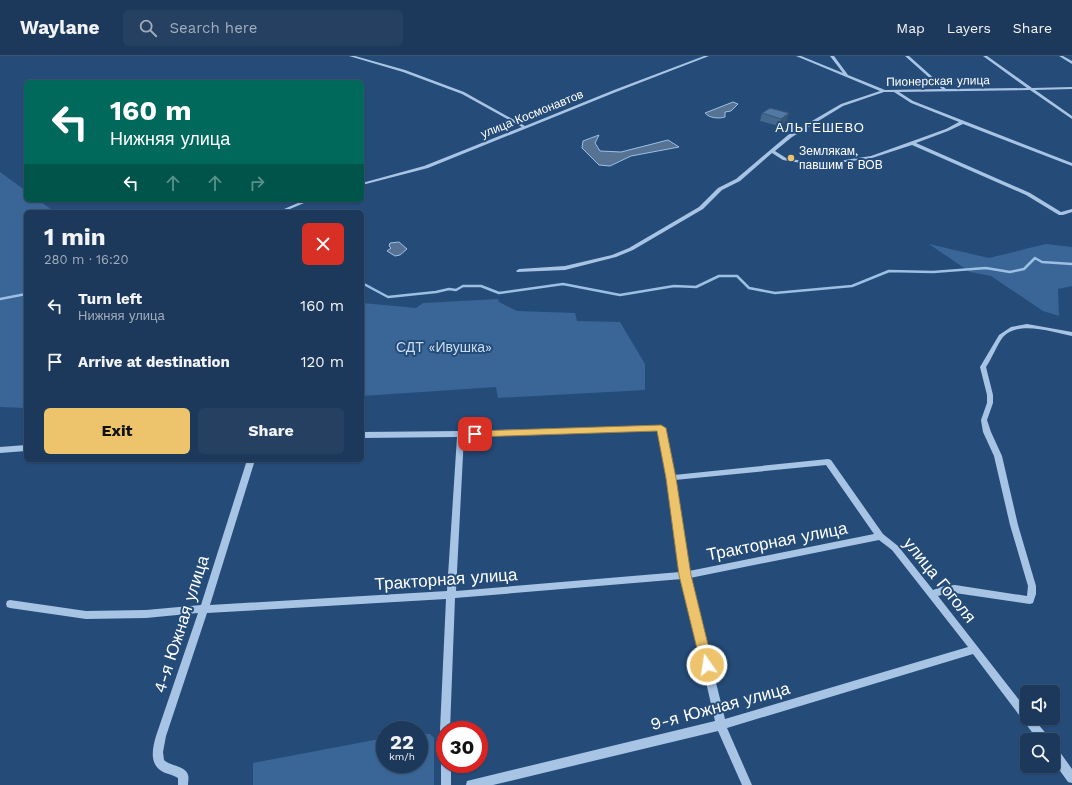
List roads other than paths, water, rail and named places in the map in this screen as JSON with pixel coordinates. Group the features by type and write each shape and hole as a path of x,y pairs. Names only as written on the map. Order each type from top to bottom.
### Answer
{"street":[{"path":"351,56 404,71 463,93 525,126"},
{"name":"улица Космонавтов","path":"364,183 426,167 525,126 707,56"},
{"path":"798,56 884,91"},
{"path":"832,56 846,75"},
{"path":"907,56 945,90"},
{"path":"985,56 1072,118"},
{"path":"1061,56 1072,63"},
{"name":"Пионерская улица","path":"519,271 565,268 614,256 631,249 701,208 720,189 738,180 790,136 842,105 884,91 1072,88"},
{"path":"895,90 912,102 1072,165"},
{"path":"772,151 785,159 820,165 872,157 947,130 963,122"},
{"path":"912,143 1028,194 1061,214 1072,210"},
{"path":"284,210 304,202"},
{"path":"932,594 944,590 955,589 1030,600 1032,586 1014,525 998,456 987,432 984,420 990,403 990,395 983,367 1001,336 1013,328 1019,326 1048,328 1072,334"},
{"path":"364,435 462,434 661,428 671,478 685,575 721,725 747,785"},
{"path":"445,721 451,594 462,434"},
{"path":"0,450 24,448"},
{"name":"4-я Южная улица","path":"183,785 183,776 177,770 163,766 158,760 158,750 161,736 204,609 250,462"},
{"name":"улица Гоголя","path":"671,478 828,462 880,536 895,548 1020,709"},
{"name":"Тракторная улица","path":"10,604 86,615 146,614 451,594 685,575 880,536"},
{"name":"9-я Южная улица","path":"471,785 721,725 975,649"},
{"name":"улица Гоголя","path":"1032,725 1039,733"},
{"path":"1060,762 1072,778"},
{"path":"446,773 446,785"}],"waterway":[{"path":"364,284 388,297 436,292 449,289 456,290 463,286 481,286 499,293 563,284 620,295 674,286 696,287 719,276 737,276 749,288 775,293 852,286 889,271 933,272 986,268 1010,272 1024,269 1035,258 1042,262 1072,264"},
{"path":"0,299 24,294"}],"place":[{"name":"Землякам, павшим в ВОВ","path":"791,158"}],"district":[{"name":"АЛЬГЕШЕВО","path":"820,127"}],"park label":[{"name":"СДТ «Ивушка»","path":"444,347"}]}
